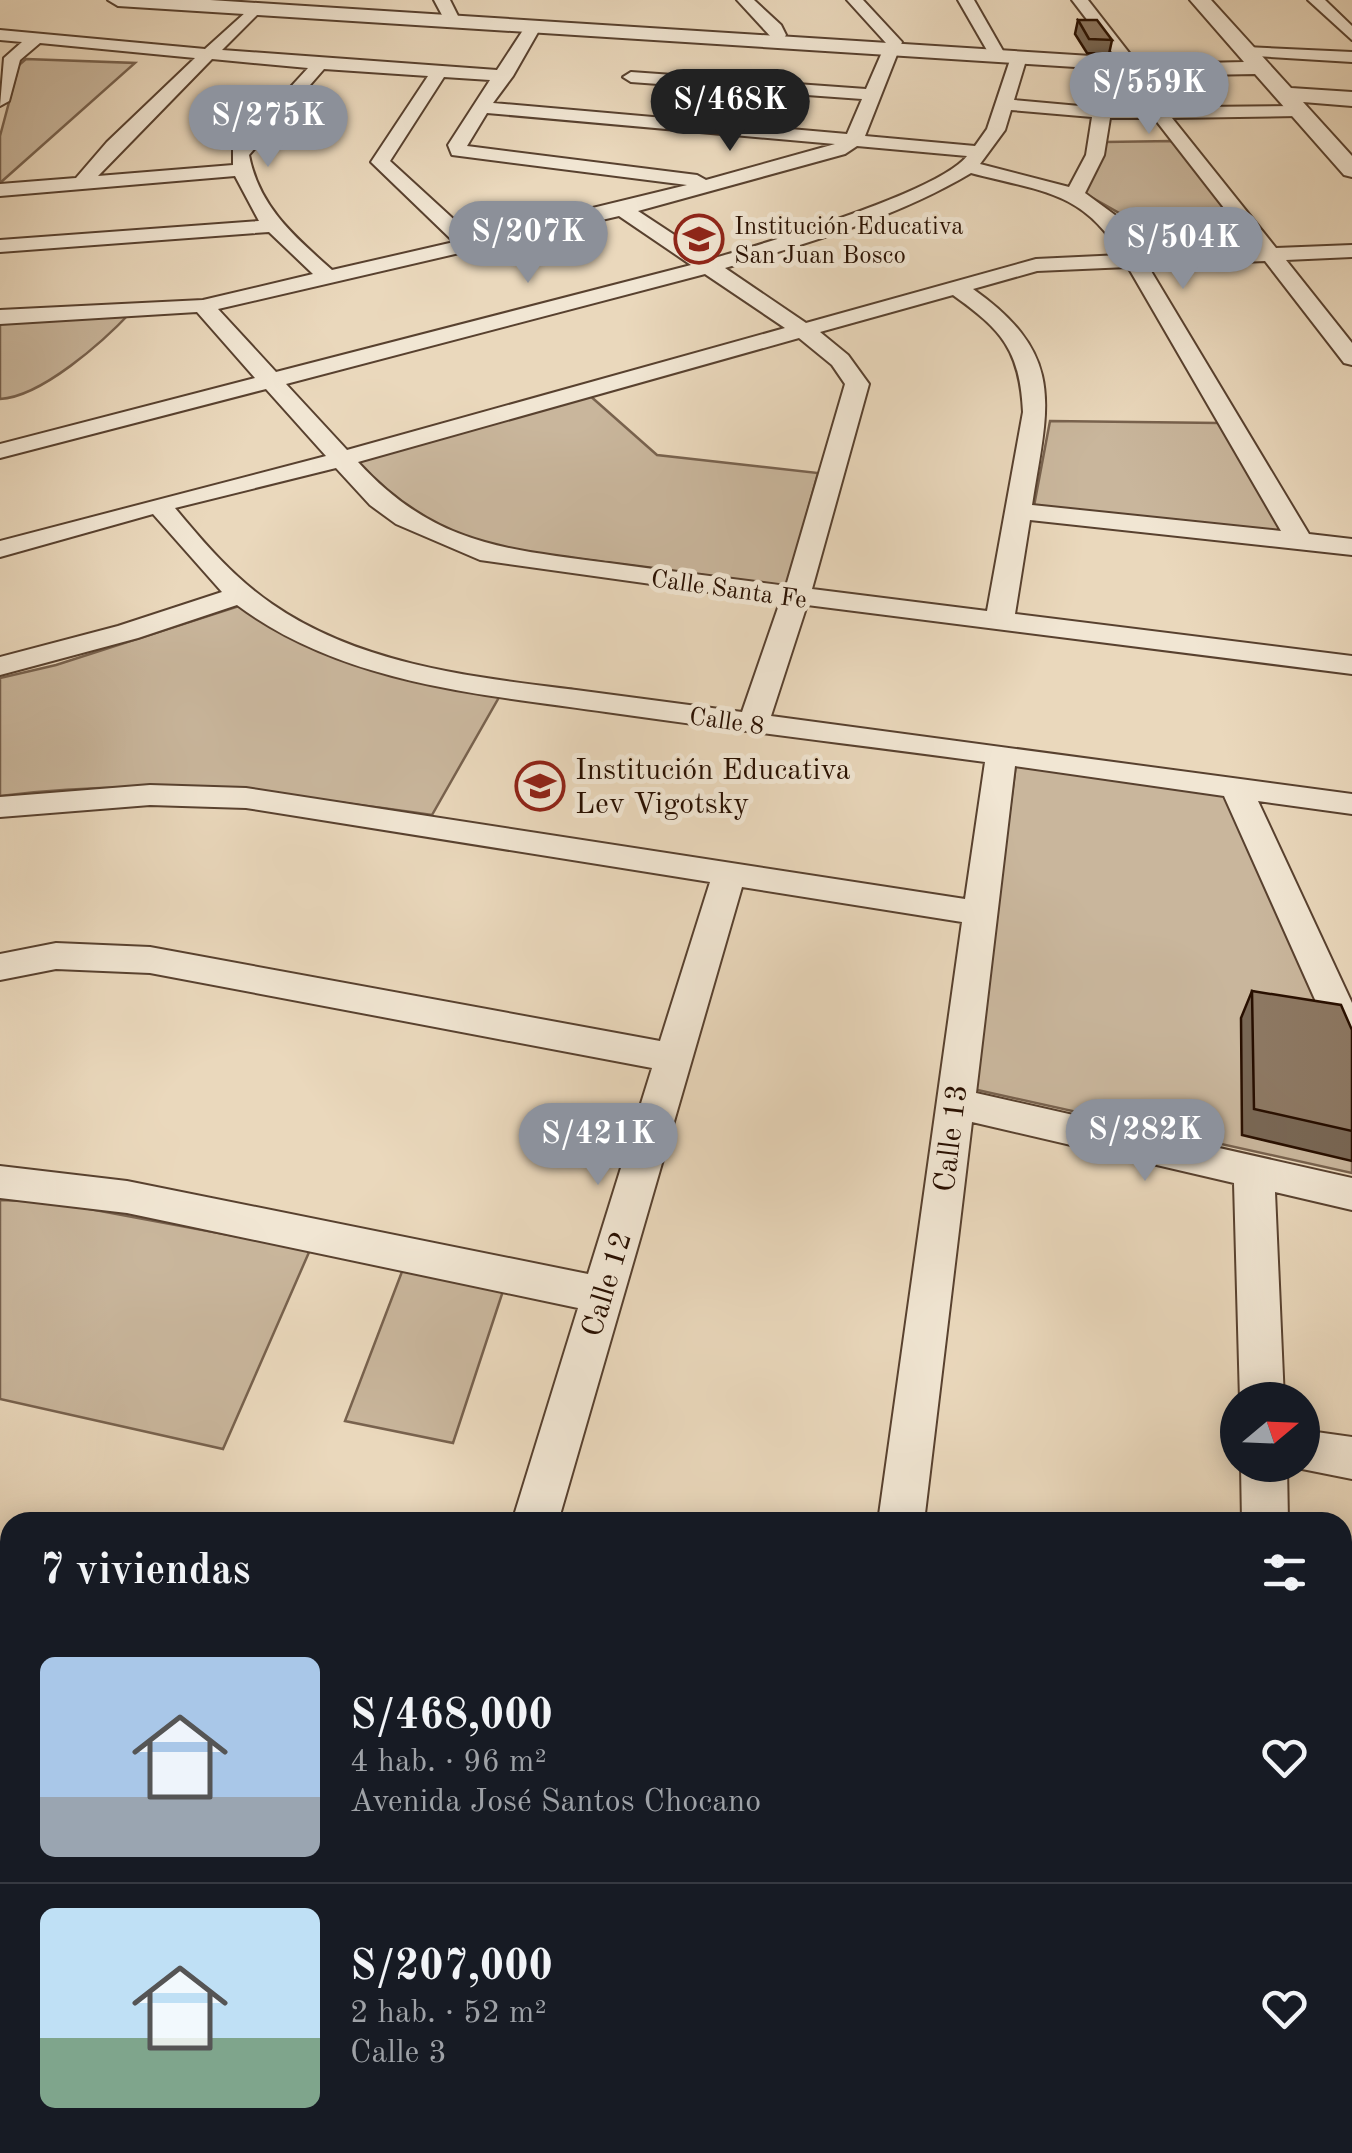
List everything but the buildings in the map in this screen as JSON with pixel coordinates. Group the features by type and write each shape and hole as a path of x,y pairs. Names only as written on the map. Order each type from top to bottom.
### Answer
{"street":[{"path":"118,0 445,12 533,28 893,46 1202,69 1253,61"},
{"path":"200,0 445,12 893,46"},
{"path":"745,0 776,28 778,35"},
{"path":"855,0 893,46"},
{"path":"0,451 708,267 790,242 927,191 974,160 996,130 1004,104 1004,53 966,0"},
{"path":"1080,0 1124,58"},
{"path":"1200,0 1352,170"},
{"path":"1316,0 1352,35"},
{"path":"82,184 114,146 256,8"},
{"path":"1330,12 1352,14"},
{"path":"533,28 456,145 459,152 715,182"},
{"path":"0,34 320,64 505,76"},
{"path":"605,118 649,35"},
{"path":"0,102 12,58 38,37"},
{"path":"0,317 203,306 622,208 839,150 854,140 893,46"},
{"path":"1004,53 1253,61 1352,57"},
{"path":"320,64 240,154 252,197 272,226 327,276"},
{"path":"438,72 380,162 467,243"},
{"path":"623,88 871,94"},
{"path":"1004,104 1102,113 1159,113 1352,98"},
{"path":"482,107 854,140 974,160 1075,194 1112,222 1299,540"},
{"path":"1075,194 1095,156 1102,113"},
{"path":"1159,113 1352,358"},
{"path":"0,190 242,170"},
{"path":"622,208 804,332 840,360 857,384 795,598 753,724"},
{"path":"0,246 272,226"},
{"path":"0,549 159,504 343,459 1036,265 1352,251"},
{"path":"954,286 1002,322 1028,356 1035,378 1035,412 1000,618"},
{"name":"Calle Santa Fe","path":"203,306 391,509 450,542 489,554 795,598 1000,618 1352,665"},
{"name":"Calle 8","path":"159,504 202,560 238,596 312,638 407,669 753,724 1001,754 1352,804"},
{"path":"1018,511 1352,546"},
{"path":"0,666 128,632 238,596"},
{"name":"Calle 13","path":"902,1512 1001,754"},
{"path":"1236,789 1352,1042"},
{"path":"0,808 150,795 246,798 978,913"},
{"name":"Calle 12","path":"538,1512 728,874"},
{"path":"0,967 56,956 150,960 674,1058"},
{"path":"954,1103 1352,1194"},
{"path":"1254,1174 1261,1382"},
{"path":"0,1182 127,1197 603,1295"},
{"path":"1320,1453 1352,1458"},
{"path":"1265,1482 1266,1512"}],"shaded area":[{"path":"26,59 135,63 0,183 0,136 19,65"},
{"path":"1173,141 1260,250 1144,253 1119,213 1084,193 1100,163 1104,142"},
{"path":"132,311 105,338 52,378 34,389 0,399 0,321"},
{"path":"588,394 657,455 818,473 787,586 504,549 460,535 423,516 356,460"},
{"path":"1050,421 1220,423 1284,534 1034,506"},
{"path":"239,606 266,623 502,692 432,815 216,790 110,788 0,796 0,678 56,665"},
{"path":"1016,764 1229,794 1352,1064 1352,1173 973,1089"},
{"path":"0,1200 52,1202 310,1250 223,1449 0,1399"},
{"path":"403,1269 504,1288 453,1443 345,1421"}],"place":[{"name":"Institución Educativa San Juan Bosco","path":"699,239"},
{"name":"Institución Educativa Lev Vigotsky","path":"540,786"}]}
